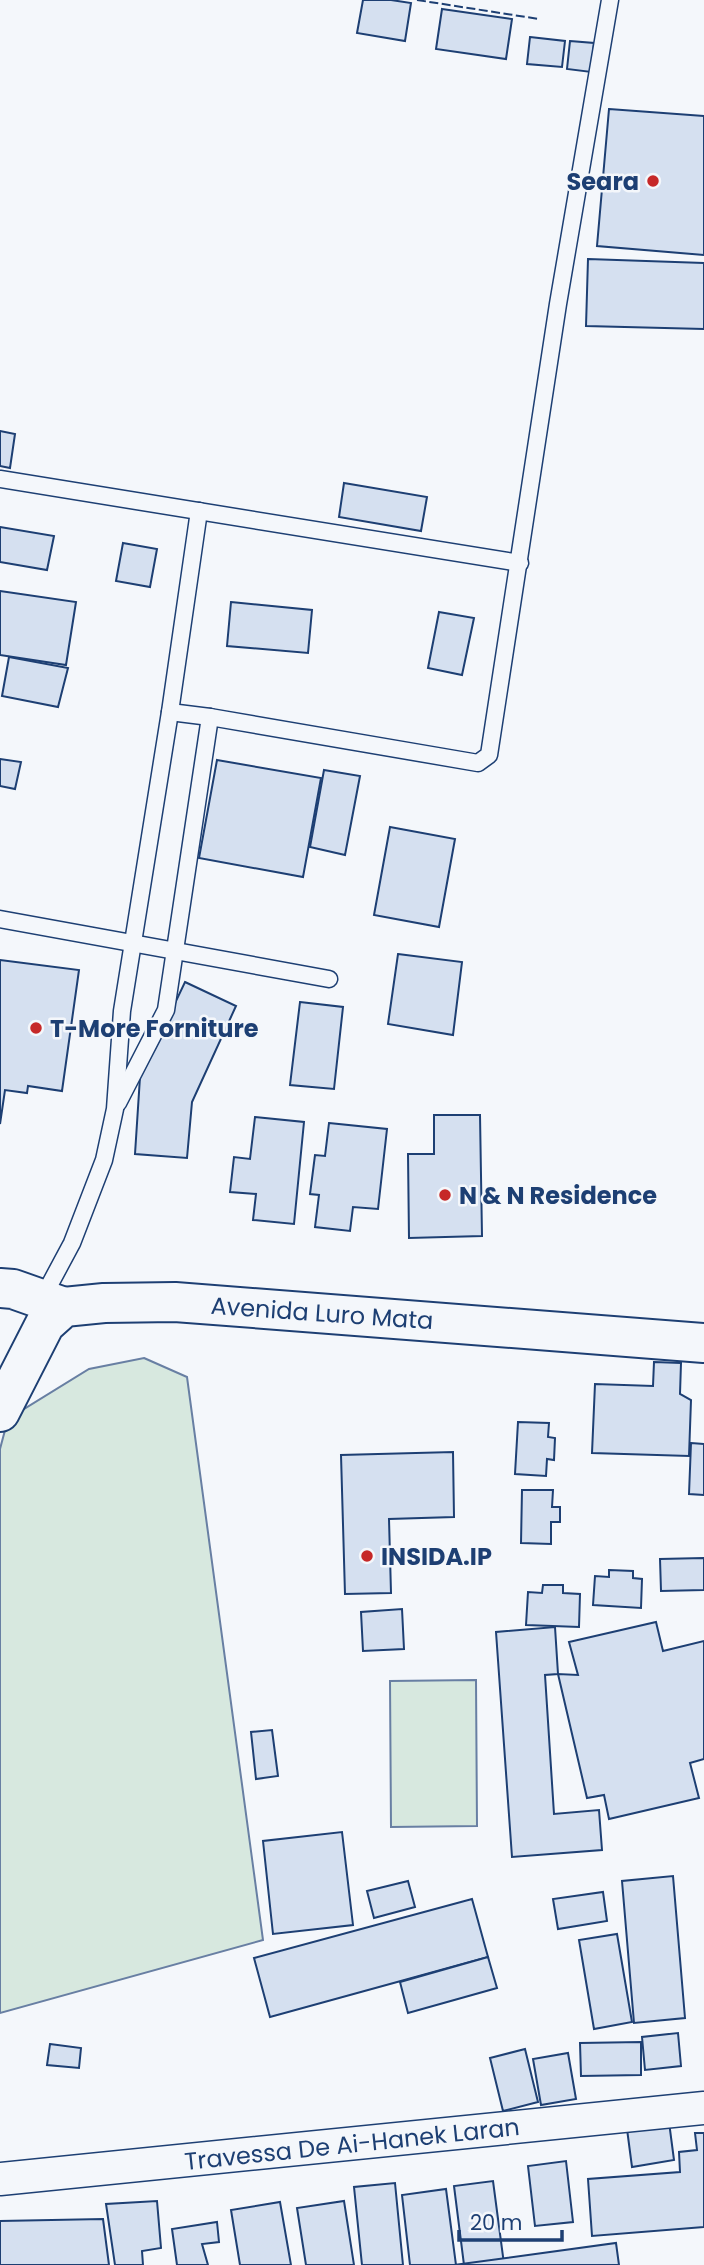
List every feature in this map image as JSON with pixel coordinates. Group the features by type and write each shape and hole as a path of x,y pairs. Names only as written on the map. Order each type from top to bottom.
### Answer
{"main road":[{"path":"0,1288 13,1289 53,1303 0,1412"},
{"name":"Avenida Luro Mata","path":"53,1303 175,1302 704,1343"}],"street":[{"name":"Travessa De Ai-Hanek Laran","path":"0,2179 704,2108"}],"lane":[{"path":"170,712 210,716 478,763 489,755 558,304 610,0"},
{"path":"0,480 520,563"},
{"path":"53,1303 72,1243 104,1160 115,1109 122,1011 199,511"},
{"path":"115,1109 166,1010 210,716"},
{"path":"0,919 329,979"}],"shaded area":[{"path":"144,1358 187,1377 263,1940 0,2013 0,1449 8,1419 89,1369"},
{"path":"476,1680 477,1826 391,1827 390,1681"}],"building":[{"path":"363,0 411,3 405,41 357,33"},
{"path":"442,9 512,19 506,59 436,49"},
{"path":"530,37 565,41 562,67 527,64"},
{"path":"570,41 594,43 591,72 567,69"},
{"name":"Seara","path":"609,109 704,116 704,255 597,246"},
{"path":"588,259 704,263 704,329 586,326"},
{"path":"0,431 15,434 10,468 0,466"},
{"path":"344,483 427,497 421,531 339,517"},
{"path":"0,527 54,536 47,570 0,562"},
{"path":"123,543 157,549 150,587 116,581"},
{"path":"0,591 76,602 66,665 0,655"},
{"path":"231,602 312,610 308,653 227,646"},
{"path":"439,612 474,618 462,675 428,668"},
{"path":"9,657 68,668 58,707 2,696"},
{"path":"0,759 21,762 15,789 0,786"},
{"path":"217,760 321,778 303,877 199,858"},
{"path":"324,770 360,776 345,855 310,847"},
{"path":"390,827 455,839 439,927 374,915"},
{"path":"398,954 462,962 453,1035 388,1024"},
{"name":"T-More Forniture","path":"0,960 79,970 62,1091 28,1086 27,1093 5,1090 0,1124"},
{"path":"185,982 236,1006 192,1102 187,1158 135,1154 140,1077"},
{"path":"300,1002 343,1007 334,1089 290,1085"},
{"name":"N & N Residence","path":"434,1115 480,1115 482,1236 409,1238 408,1154 434,1154"},
{"path":"255,1117 304,1122 294,1224 253,1220 256,1194 230,1192 234,1157 250,1159"},
{"path":"329,1123 387,1129 378,1209 353,1207 350,1231 315,1227 319,1195 310,1194 315,1155 325,1156"},
{"path":"654,1362 681,1363 680,1394 691,1400 689,1456 592,1453 595,1384 653,1386"},
{"path":"518,1422 549,1423 548,1437 555,1438 554,1460 547,1459 546,1476 515,1474"},
{"path":"691,1443 704,1444 704,1495 689,1494"},
{"name":"INSIDA.IP","path":"453,1452 454,1517 389,1519 391,1593 345,1594 341,1455"},
{"path":"522,1490 553,1490 552,1507 560,1507 560,1522 551,1522 551,1544 521,1543"},
{"path":"704,1558 704,1590 661,1591 660,1559"},
{"path":"609,1570 633,1571 633,1578 642,1579 641,1608 593,1605 595,1576 609,1577"},
{"path":"543,1585 563,1585 563,1593 580,1594 579,1627 526,1625 528,1592 542,1593"},
{"path":"402,1609 404,1649 363,1651 361,1612"},
{"path":"656,1622 663,1651 704,1641 704,1759 690,1763 699,1798 609,1819 604,1795 587,1798 558,1674 578,1675 569,1642"},
{"path":"555,1627 558,1674 545,1675 554,1814 599,1810 602,1850 512,1857 496,1632"},
{"path":"272,1730 278,1776 256,1779 251,1732"},
{"path":"342,1832 353,1925 273,1934 263,1841"},
{"path":"673,1876 685,2018 634,2023 622,1881"},
{"path":"408,1881 415,1907 374,1918 367,1891"},
{"path":"603,1892 607,1921 558,1929 553,1899"},
{"path":"472,1899 488,1957 270,2017 254,1958"},
{"path":"617,1934 632,2022 594,2029 579,1940"},
{"path":"488,1957 497,1988 408,2013 400,1982"},
{"path":"678,2033 681,2066 645,2070 642,2037"},
{"path":"641,2042 641,2075 581,2076 580,2043"},
{"path":"50,2044 81,2048 79,2068 47,2065"},
{"path":"525,2049 538,2102 503,2111 490,2058"},
{"path":"568,2053 576,2099 541,2105 533,2059"},
{"path":"669,2122 674,2160 632,2167 627,2129"},
{"path":"695,2133 704,2133 704,2227 592,2236 588,2179 680,2172 679,2152 697,2150"},
{"path":"566,2161 573,2222 535,2226 528,2166"},
{"path":"493,2181 504,2264 464,2265 454,2186"},
{"path":"395,2183 403,2265 362,2265 354,2187"},
{"path":"446,2189 456,2265 410,2265 402,2195"},
{"path":"157,2201 161,2248 142,2251 143,2265 115,2265 106,2204"},
{"path":"344,2201 354,2265 306,2265 297,2208"},
{"path":"280,2202 291,2265 240,2265 231,2210"},
{"path":"103,2219 109,2265 0,2265 0,2221"},
{"path":"217,2222 219,2242 202,2244 208,2265 177,2265 172,2229"},
{"path":"616,2243 619,2265 454,2265"}],"fence":[{"path":"417,0 539,19"}],"place":[{"name":"Seara","path":"653,181"},
{"name":"T-More Forniture","path":"36,1028"},
{"name":"N & N Residence","path":"445,1195"},
{"name":"INSIDA.IP","path":"367,1556"}]}
